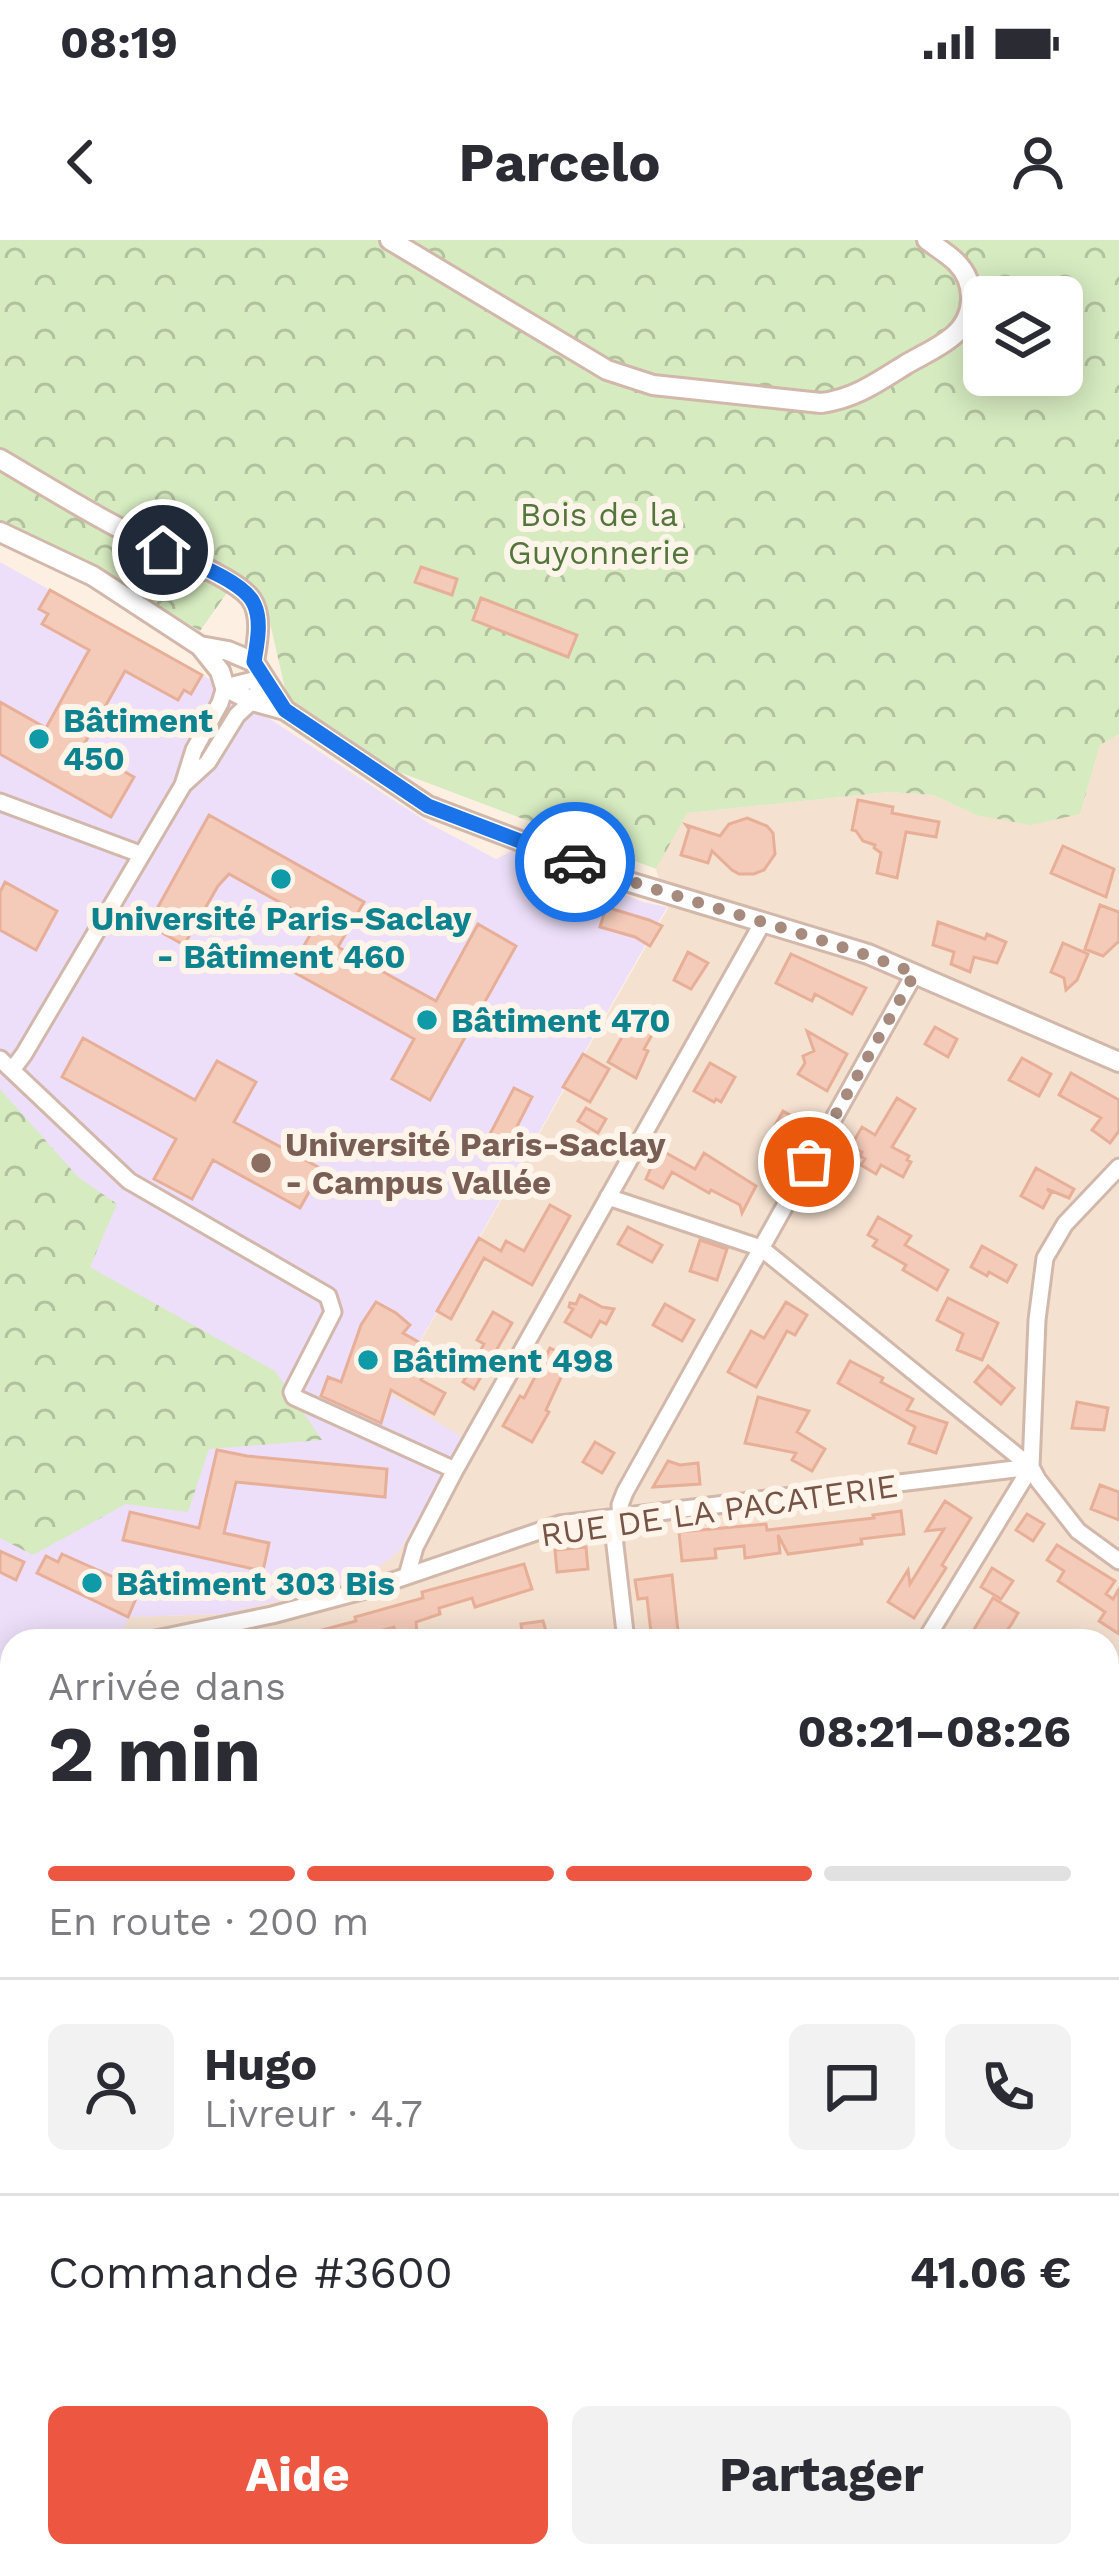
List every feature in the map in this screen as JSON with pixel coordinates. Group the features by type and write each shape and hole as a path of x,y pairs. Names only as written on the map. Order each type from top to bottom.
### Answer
{"street":[{"path":"390,240 631,380 821,403 841,401 877,382 953,337 967,320 969,279 956,261 927,240"},
{"path":"0,459 125,531 238,586 254,602 258,635 254,662 285,710"},
{"path":"0,532 94,576 200,646 222,679 252,701 285,710 428,806 626,881 868,954 1119,1062"},
{"path":"258,635 228,651 220,704 194,750 183,785 12,1069 129,1181 328,1296 333,1312 292,1392 294,1397 455,1470"},
{"path":"200,646 254,662"},
{"path":"222,679 254,662"},
{"path":"222,679 264,681"},
{"path":"183,785 208,762 236,715 264,681"},
{"path":"0,802 140,854"},
{"path":"407,1576 415,1547 455,1470 763,922"},
{"path":"625,1629 616,1518 625,1492 915,973"},
{"path":"932,1629 1031,1467 1036,1320 1045,1258 1065,1224 1119,1167"},
{"path":"608,1197 761,1248 1031,1467 1078,1531 1119,1561"},
{"name":"RUE DE LA PACATERIE","path":"206,1629 272,1616 407,1576 560,1524 1031,1467"}],"shaded area":[{"name":"Université Paris-Saclay - Campus Vallée","path":"0,562 209,679 430,824 496,859 512,851 667,907 390,1394 464,1438 399,1551 367,1577 223,1614 129,1617 124,1629 0,1629"},
{"path":"1119,734 1119,1629 124,1629 128,1617 223,1614 399,1551 463,1438 390,1395 668,908 656,869 686,813 889,792 933,795 976,815 1080,814 1100,745"}],"green space":[{"name":"Bois de la Guyonnerie","path":"0,240 1119,240 1119,734 1100,745 1080,814 1031,825 976,815 933,795 889,792 687,813 656,869 391,769 287,697 270,623 231,587 200,631 105,573 0,525"},
{"path":"0,1089 78,1177 117,1204 90,1267 275,1371 322,1440 209,1449 188,1512 126,1504 33,1555 0,1538"}],"building":[{"path":"421,567 457,579 452,595 415,582"},
{"name":"Bâtiment 450","path":"50,590 202,675 191,694 184,690 178,700 125,671 82,748 134,777 111,817 0,754 0,702 46,728 89,650 42,624 48,614 39,609"},
{"path":"481,598 577,635 568,657 473,620"},
{"path":"858,800 893,807 892,813 939,822 936,837 906,832 897,878 877,873 881,853 852,830"},
{"path":"209,815 364,902 338,947 436,1001 478,924 516,946 430,1100 392,1079 414,1039 290,970 317,923 229,874 184,945 148,925"},
{"path":"747,818 773,833 775,854 764,870 739,874 712,851 708,863 681,855 689,829 686,825 720,836 729,824"},
{"path":"1063,846 1114,869 1106,897 1051,873"},
{"path":"5,882 57,911 36,950 0,930 0,892"},
{"path":"1100,905 1119,912 1119,941 1103,956 1085,949"},
{"path":"606,907 662,926 650,946 600,927"},
{"path":"938,922 1006,942 997,963 974,957 970,972 951,964 954,952 933,945"},
{"path":"1063,943 1088,954 1077,980 1066,990 1064,978 1051,972"},
{"path":"688,952 708,963 691,989 674,980"},
{"path":"791,954 866,988 852,1014 815,994 812,1001 776,983"},
{"path":"632,1019 654,1031 636,1078 608,1062"},
{"path":"935,1027 957,1039 948,1057 925,1044"},
{"path":"807,1031 847,1054 827,1091 798,1074 805,1063 803,1056 814,1051"},
{"path":"83,1038 195,1100 217,1061 256,1082 234,1122 322,1169 300,1208 213,1160 192,1199 154,1179 176,1139 62,1077"},
{"path":"583,1054 609,1069 590,1102 563,1087"},
{"path":"1022,1058 1051,1074 1039,1096 1009,1080"},
{"path":"710,1063 735,1077 721,1102 694,1091"},
{"path":"1071,1073 1119,1100 1119,1131 1110,1143 1092,1130 1101,1118 1059,1095"},
{"path":"514,1088 532,1097 507,1146 489,1136"},
{"path":"897,1098 915,1109 892,1147 909,1156 903,1177 881,1165 876,1174 861,1165 862,1152 851,1146 862,1127 875,1135"},
{"path":"586,1108 606,1119 598,1133 578,1121"},
{"path":"783,1111 802,1122 793,1138 774,1127"},
{"path":"659,1149 695,1169 704,1153 756,1186 742,1213 740,1205 672,1172 663,1188 646,1179"},
{"path":"1036,1168 1074,1189 1069,1198 1047,1189 1051,1193 1043,1208 1021,1196"},
{"path":"550,1205 570,1216 532,1285 484,1258 451,1319 437,1311 479,1238 501,1251 506,1241 524,1251"},
{"path":"878,1217 911,1236 905,1245 948,1270 937,1290 873,1246 877,1240 868,1235"},
{"path":"628,1227 662,1245 652,1262 618,1244"},
{"path":"700,1240 727,1249 717,1280 690,1271"},
{"path":"982,1246 1016,1265 1007,1282 971,1267"},
{"path":"580,1295 614,1309 591,1337 565,1322 573,1309 570,1303 576,1304"},
{"path":"948,1298 998,1323 982,1360 957,1350 963,1334 937,1320"},
{"name":"Bâtiment 498","path":"376,1302 410,1325 403,1333 436,1352 421,1380 445,1393 434,1414 391,1390 381,1423 321,1396 328,1377 341,1382 361,1325"},
{"path":"786,1302 807,1315 795,1335 787,1331 756,1387 728,1372 751,1331 764,1338"},
{"path":"665,1304 694,1320 682,1341 653,1325"},
{"path":"493,1312 512,1323 474,1389 463,1382 484,1344 477,1340"},
{"path":"550,1348 570,1358 532,1442 503,1426"},
{"path":"850,1361 913,1399 907,1410 947,1423 936,1453 909,1443 915,1427 838,1383"},
{"path":"988,1366 1014,1388 1001,1404 975,1382"},
{"path":"758,1397 809,1411 797,1432 825,1449 812,1471 792,1460 796,1453 745,1443"},
{"path":"1077,1402 1108,1408 1104,1430 1072,1428"},
{"path":"595,1442 614,1453 602,1473 583,1462"},
{"path":"217,1450 387,1469 385,1497 236,1482 224,1533 269,1543 263,1571 123,1540 130,1512 199,1528"},
{"path":"668,1461 698,1463 700,1484 653,1487"},
{"path":"1100,1485 1119,1492 1119,1520 1091,1509"},
{"path":"945,1501 971,1518 914,1618 888,1602 908,1570 910,1584 944,1529 926,1531"},
{"path":"901,1511 904,1534 861,1539 862,1544 788,1554 778,1535 780,1553 745,1558 744,1546 715,1549 716,1558 682,1561 679,1532 766,1524 767,1530"},
{"path":"1027,1514 1044,1524 1033,1541 1016,1530"},
{"path":"1057,1545 1115,1581 1106,1594 1113,1599 1119,1589 1119,1629 1099,1621 1105,1612 1058,1581 1064,1571 1047,1560"},
{"path":"586,1547 588,1569 557,1572 555,1550"},
{"path":"0,1551 24,1562 16,1580 0,1572"},
{"name":"Bâtiment 303 Bis","path":"62,1554 140,1589 128,1617 37,1573 46,1556 58,1562"},
{"path":"524,1564 532,1589 475,1607 472,1598 439,1608 440,1614 416,1622 417,1629 326,1629 423,1598 422,1592"},
{"path":"992,1568 1013,1581 1001,1599 981,1587"},
{"path":"672,1575 678,1629 651,1629 647,1598 638,1599 635,1580"},
{"path":"993,1598 1018,1613 1008,1629 974,1629"},
{"path":"543,1621 545,1629 522,1629 521,1624"}],"way so far":[{"path":"575,862 915,973 809,1162"}],"place":[{"name":"Bâtiment 450","path":"39,739"},
{"name":"Université Paris-Saclay - Bâtiment 460","path":"281,879"},
{"name":"Bâtiment 470","path":"427,1020"},
{"name":"Université Paris-Saclay - Campus Vallée","path":"261,1163"},
{"name":"Bâtiment 498","path":"368,1360"},
{"name":"Bâtiment 303 Bis","path":"92,1583"}],"route":[{"path":"163,550 238,586 254,602 258,635 254,662 285,710 428,806 575,862"}]}
